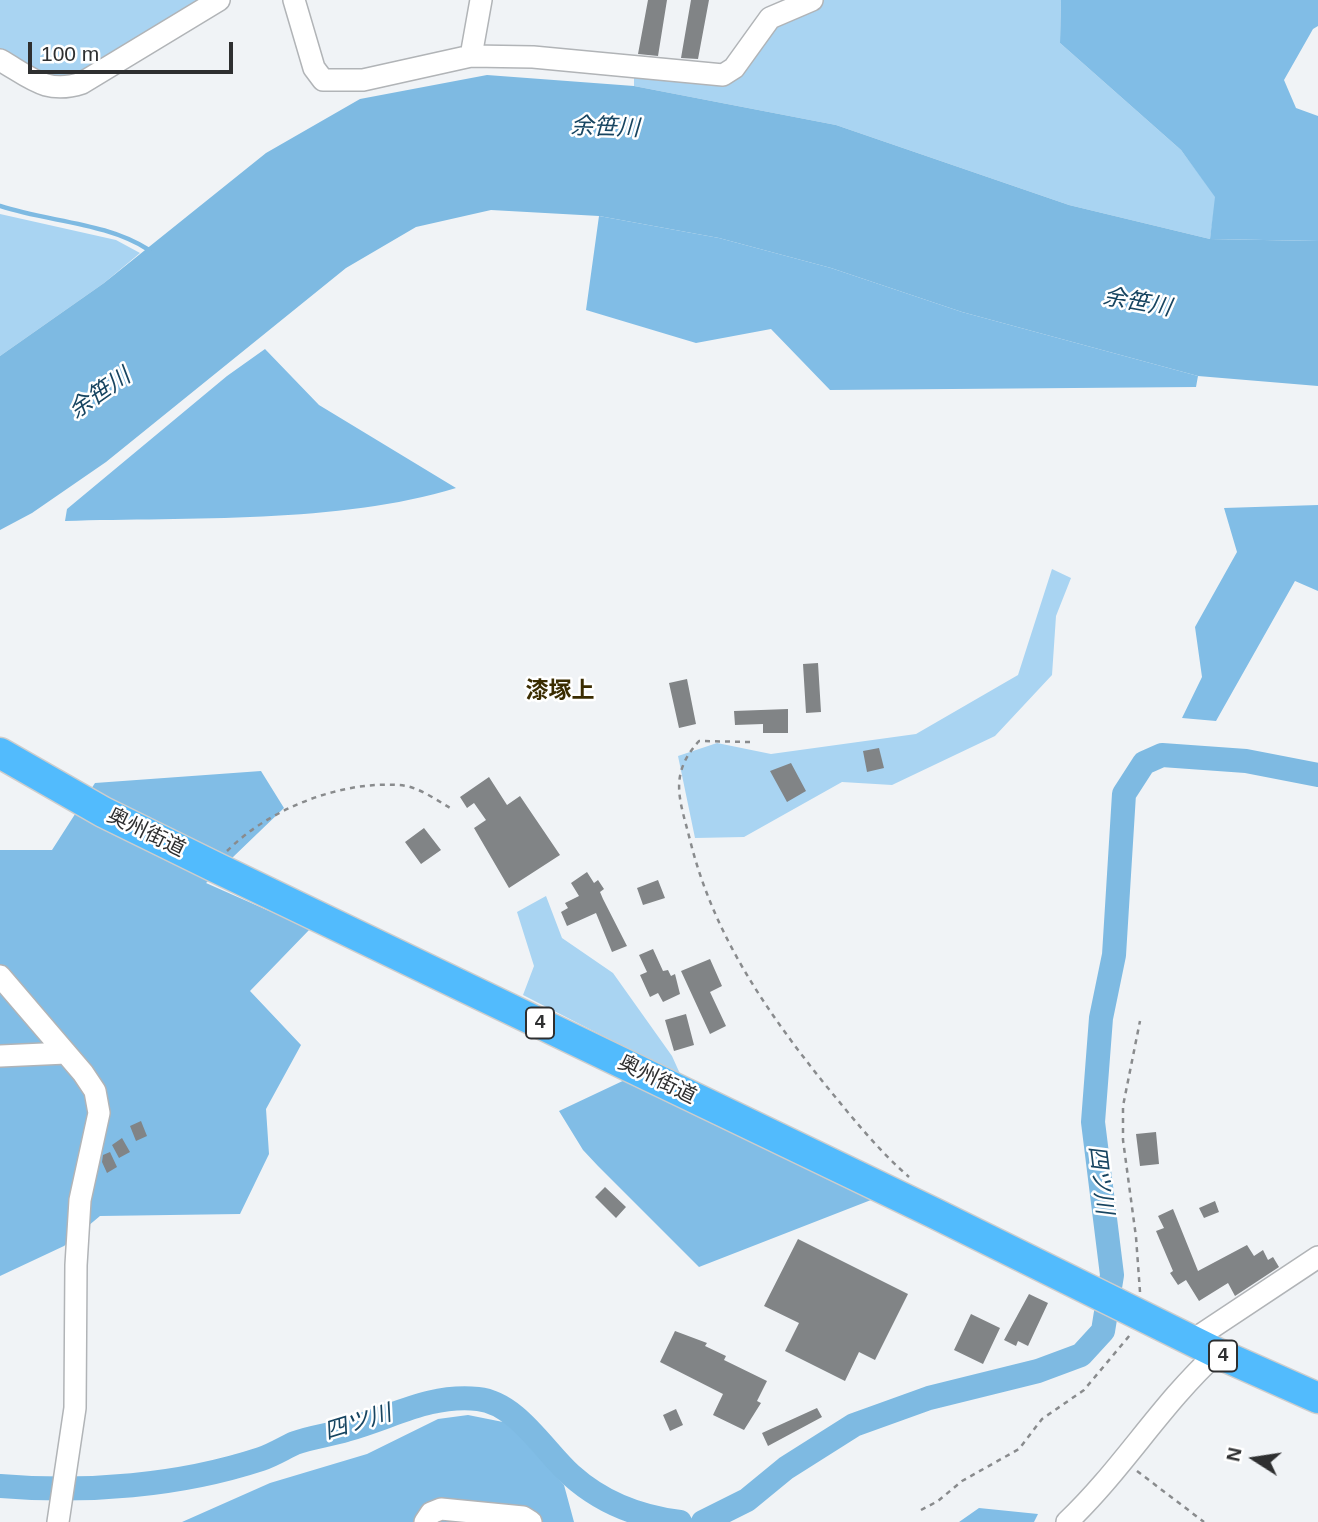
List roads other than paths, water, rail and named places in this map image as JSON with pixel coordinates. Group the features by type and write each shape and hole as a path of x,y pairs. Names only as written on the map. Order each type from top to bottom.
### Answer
{"highway":[{"name":"奥州街道","path":"0,753 103,812 212,866 1084,1286 1205,1347 1318,1398"}],"street":[{"path":"0,60 55,89 67,88 82,83 219,0"},
{"path":"293,0 314,68 323,80 363,80 471,56 533,57 723,75 734,68 771,19 812,0"},
{"path":"471,56 481,0"},
{"path":"0,976 95,1091 99,1113 80,1200 76,1265 75,1408 58,1522"},
{"path":"0,1056 66,1053"},
{"path":"1067,1522 1101,1490 1124,1461 1187,1381 1205,1347 1318,1256"},
{"path":"425,1522 431,1513 440,1509 523,1517 531,1522"}],"water":[{"name":"余笹川","path":"487,75 634,86 836,125 1069,205 1210,239 1318,241 1318,386 1198,376 962,312 831,268 719,238 599,216 491,210 416,227 346,268 106,462 32,513 0,530 0,356 104,283 266,153 360,99"}],"waterway":[{"path":"0,206 96,228 149,250"},
{"name":"四ツ川","path":"703,1522 747,1500 786,1468 854,1425 929,1398 1038,1371 1081,1355 1103,1331 1112,1275 1093,1122 1101,1018 1114,955 1124,794 1144,763 1162,755 1246,761 1318,775"},
{"name":"四ツ川","path":"0,1486 99,1488 198,1476 261,1459 295,1443 363,1425 427,1403 460,1398 492,1402 505,1409 517,1418 571,1475 608,1501 636,1512 680,1522"}],"district":[{"name":"漆塚上","path":"560,692"}]}
